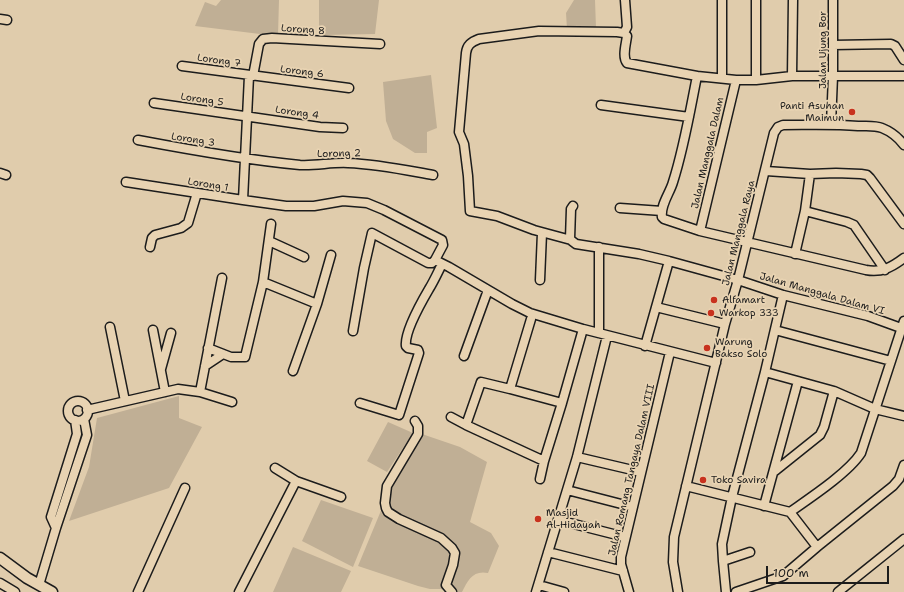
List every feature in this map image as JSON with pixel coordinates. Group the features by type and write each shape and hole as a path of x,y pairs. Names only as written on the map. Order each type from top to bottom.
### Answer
{"street":[{"path":"625,0 627,28 624,33 627,36 625,57 625,61 627,63 697,76 736,80 756,80 792,76 904,76"},
{"path":"722,0 722,78"},
{"path":"756,0 756,80"},
{"path":"792,0 792,76"},
{"name":"Jalan Ujung Bor","path":"831,124 833,76 833,0"},
{"name":"Jalan Manggala Dalam VI","path":"624,33 539,31 479,39 467,47 459,132 464,144 470,211 497,216 542,232 571,240 579,244 669,261 738,280 783,295 902,324"},
{"name":"Lorong 8","path":"251,76 259,44 263,39 272,38 380,44"},
{"path":"833,45 891,44 895,46 904,60"},
{"name":"Lorong 7","path":"182,66 251,76"},
{"path":"243,200 247,116 251,76"},
{"name":"Lorong 6","path":"251,76 349,88"},
{"path":"697,76 673,183 662,211 662,217 667,221 700,231 866,270 886,270 904,258"},
{"name":"Jalan Manggala Dalam","path":"700,231 736,80"},
{"name":"Lorong 5","path":"154,103 247,116"},
{"path":"601,105 689,117"},
{"name":"Lorong 4","path":"247,116 320,127 343,128"},
{"name":"Jalan Manggala Raya","path":"678,592 673,572 674,537 725,324 766,171 774,133 778,127 783,125 831,124 881,128 898,138 904,145"},
{"name":"Lorong 3","path":"138,140 245,158"},
{"name":"Lorong 2","path":"245,158 302,165 347,163 367,164 433,175"},
{"path":"766,171 810,174 836,173 867,175 904,224"},
{"path":"795,254 806,212 810,174"},
{"name":"Lorong 1","path":"126,182 286,206 314,206 343,201 367,203 384,210 442,240 443,245 439,262"},
{"path":"150,247 152,238 155,234 181,228 188,223 196,193"},
{"path":"571,240 572,207"},
{"path":"620,208 662,211"},
{"path":"806,212 852,224 886,270"},
{"path":"208,348 231,357 245,357 263,282 271,224"},
{"path":"540,280 542,232"},
{"path":"353,331 372,233 426,262 439,262 530,313 646,346 716,363"},
{"path":"269,241 304,257"},
{"path":"564,592 538,588 577,457 603,334 599,247"},
{"path":"293,372 317,304 332,255"},
{"path":"646,346 669,261"},
{"path":"360,403 399,416 420,353 418,350 408,348 406,346 406,338 419,305 429,289 439,262"},
{"path":"200,392 222,278"},
{"path":"263,282 317,304"},
{"path":"464,356 488,290"},
{"path":"726,592 722,561 722,544 732,497 765,372 783,295"},
{"path":"656,307 725,324"},
{"path":"510,389 531,319"},
{"path":"790,512 838,476 857,459 861,453 902,324"},
{"path":"110,327 125,401"},
{"path":"540,479 583,329"},
{"path":"153,330 165,392"},
{"path":"775,330 891,361"},
{"path":"161,372 171,334"},
{"name":"Jalan Romang Tangaya Dalam VIII","path":"629,592 623,572 621,556 670,352"},
{"path":"205,366 223,354"},
{"path":"765,372 834,391 875,409 904,416"},
{"path":"764,506 775,471 798,381"},
{"path":"466,425 481,382 562,403"},
{"path":"87,410 178,389 200,392 232,402"},
{"path":"775,471 823,430 834,391"},
{"path":"39,585 87,435 84,419 88,413 87,410 81,402 75,402 68,410 68,413 75,420 84,419"},
{"path":"451,417 544,461"},
{"path":"56,528 51,517 77,434 75,420"},
{"path":"415,422 418,426 418,434 388,486 385,503 386,508 388,512 399,519 441,538 452,548 455,553 453,566 446,585 452,592"},
{"path":"577,457 641,472"},
{"path":"736,592 783,576 893,486 899,479 904,466"},
{"path":"275,468 296,481 341,497"},
{"path":"239,592 296,481"},
{"path":"686,486 790,512 817,547"},
{"path":"138,592 185,488"},
{"path":"567,490 633,508"},
{"path":"558,520 625,537"},
{"path":"838,592 904,539"},
{"path":"548,552 623,572"},
{"path":"722,561 750,552"},
{"path":"0,558 27,578 52,592"},
{"path":"0,583 15,592"}],"shaded area":[{"path":"221,0 279,0 278,35 195,26 205,2 216,6"},
{"path":"319,0 379,0 375,34 324,35 319,31"},
{"path":"574,0 595,0 596,28 567,29 566,13"},
{"path":"431,75 437,128 427,132 427,153 415,153 393,139 386,121 383,82"},
{"path":"179,396 179,418 202,427 169,488 69,521 89,467 97,418"},
{"path":"388,422 413,433 387,472 367,461"},
{"path":"419,433 460,447 487,462 470,522 491,533 499,546 488,573 478,573 472,577 462,592 449,592 441,589 430,589 418,586 358,566 392,484"},
{"path":"321,500 373,518 353,567 302,541"},
{"path":"293,547 351,571 341,592 273,592"}],"place":[{"name":"Panti Asuhan Maimun","path":"852,112"},
{"name":"Alfamart","path":"714,300"},
{"name":"Warkop 333","path":"711,313"},
{"name":"Warung Bakso Solo","path":"707,348"},
{"name":"Toko Savira","path":"703,480"},
{"name":"Masjid Al-Hidayah","path":"538,519"}]}
